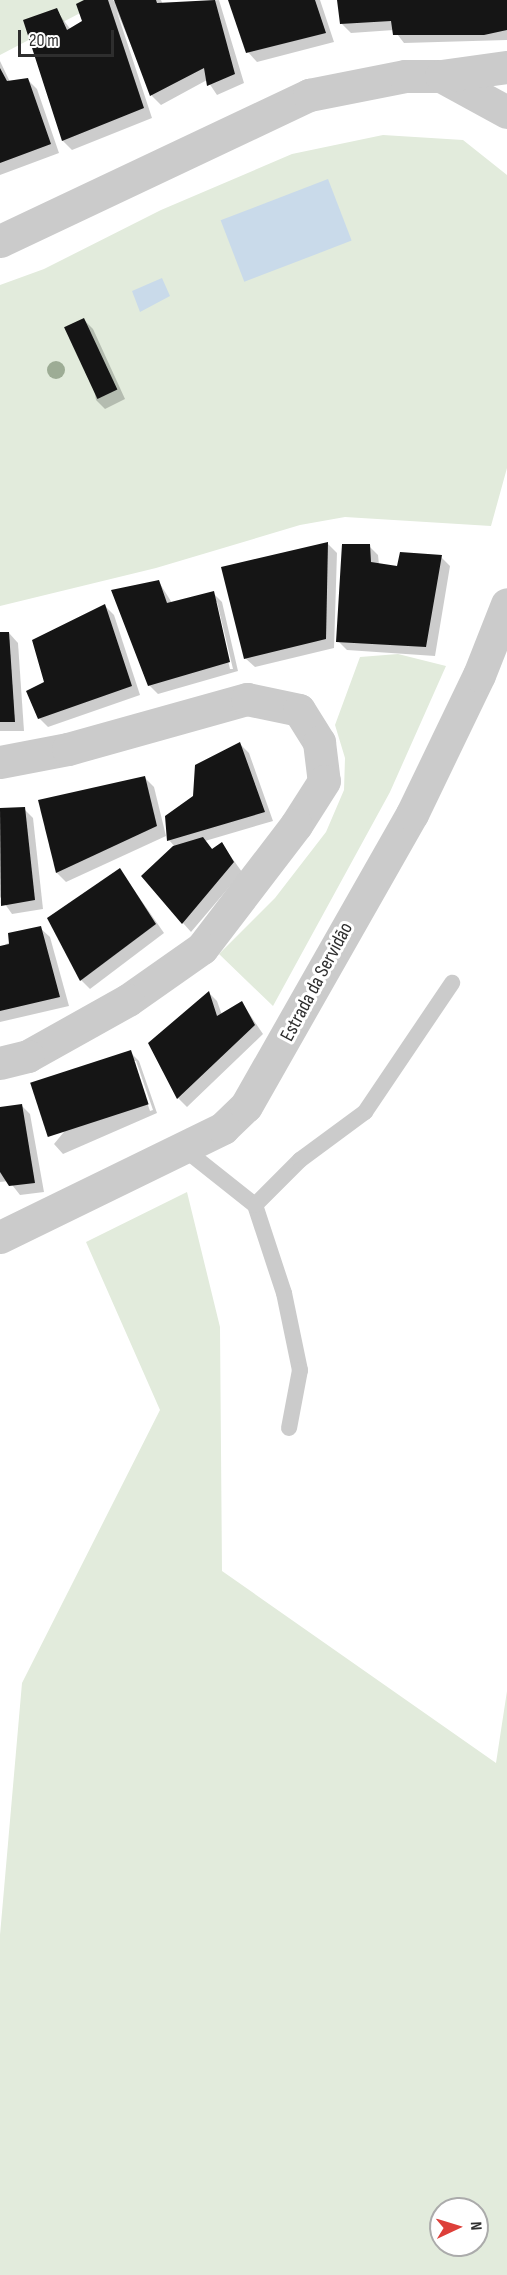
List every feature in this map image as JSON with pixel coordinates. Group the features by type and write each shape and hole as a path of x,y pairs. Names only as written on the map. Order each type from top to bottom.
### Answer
{"street":[{"path":"0,241 309,95 405,76 441,76 507,67"},
{"path":"441,76 507,112"},
{"name":"Estrada da Servidão","path":"0,1237 223,1128 246,1106 300,1017 348,924 412,814 479,675 507,604"},
{"path":"0,762 68,749 247,699 298,710 319,742 324,782 296,825 202,948 128,1000 27,1056 0,1063"}],"lane":[{"path":"255,1205 300,1160 365,1112 452,982"},
{"path":"183,1148 255,1205 284,1293 300,1370 289,1428"}],"green space":[{"path":"0,0 105,0 0,55"},
{"path":"383,135 463,140 507,175 507,468 491,526 345,517 300,525 156,568 0,606 0,285 44,269 161,210 292,154"},
{"path":"398,654 446,666 390,792 273,1006 219,954 275,898 326,832 344,790 345,758 335,725 360,657"},
{"path":"187,1192 220,1327 222,1571 496,1763 507,1691 507,2275 0,2275 0,1935 22,1683 160,1410 86,1242"}],"water":[{"path":"328,179 352,241 244,282 221,220"},
{"path":"162,278 170,296 140,312 132,291"}],"building":[{"path":"84,0 108,0 144,108 62,141 23,20 57,8 67,30 82,21 76,4"},
{"path":"114,0 156,0 157,3 215,0 235,74 207,86 204,68 150,96"},
{"path":"228,0 315,0 326,33 246,53"},
{"path":"337,0 507,0 507,30 484,35 393,35 391,21 340,24"},
{"path":"0,68 7,81 28,78 51,144 0,163"},
{"path":"84,318 117,390 97,399 64,327"},
{"path":"328,542 326,639 244,659 221,567"},
{"path":"342,544 370,544 371,562 397,566 400,552 442,555 426,647 336,642"},
{"path":"159,580 167,603 214,591 230,662 148,686 111,590"},
{"path":"105,604 132,686 38,719 26,691 44,682 32,640"},
{"path":"0,632 9,632 15,722 0,722"},
{"path":"240,742 265,812 167,841 165,816 193,796 195,765"},
{"path":"145,776 157,826 56,873 38,800"},
{"path":"25,807 35,900 1,906 0,808"},
{"path":"203,837 212,849 222,842 234,862 182,924 141,876 173,846"},
{"path":"120,868 156,924 80,981 47,918"},
{"path":"41,926 60,997 0,1011 0,946 9,944 8,933"},
{"path":"209,991 217,1016 242,1001 255,1025 177,1099 148,1043"},
{"path":"131,1050 149,1104 48,1137 30,1083"},
{"path":"22,1104 35,1183 9,1186 0,1172 0,1107"}]}
